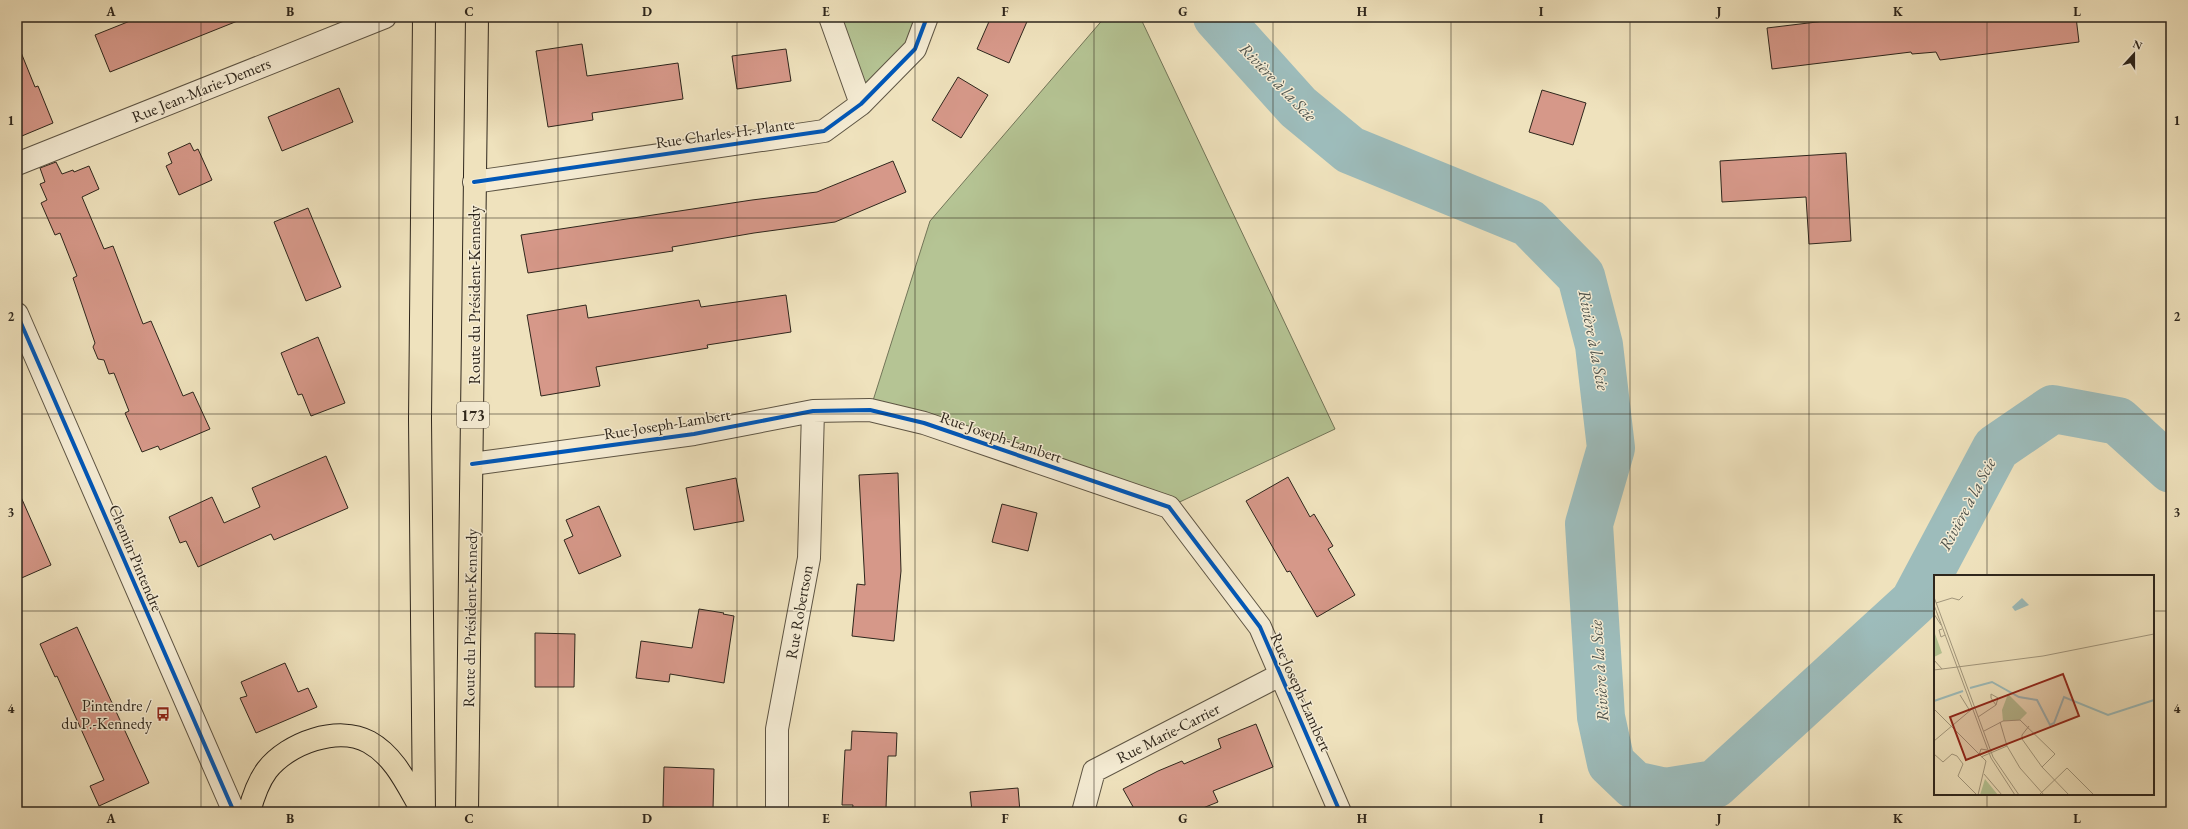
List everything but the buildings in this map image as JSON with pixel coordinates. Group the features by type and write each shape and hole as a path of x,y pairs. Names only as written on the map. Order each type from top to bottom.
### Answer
{"main road":[{"path":"423,812 420,420 424,17"},
{"name":"Route du Président-Kennedy","path":"467,812 477,17"},
{"path":"249,812 258,785 268,769 286,753 314,739 339,736 357,737 370,743 384,754 399,770 423,812"}],"street":[{"name":"Rue Jean-Marie-Demers","path":"17,164 385,17"},
{"path":"830,17 861,104"},
{"name":"Rue Charles-H.-Plante","path":"474,182 824,131 861,104 915,49 927,17"},
{"name":"Chemin Pintendre","path":"17,314 234,812"},
{"name":"Rue Joseph-Lambert","path":"472,464 694,434 813,411 870,410 924,423 1169,507 1260,627 1340,812"},
{"name":"Rue Robertson","path":"777,812 777,729 809,558 813,411"},
{"name":"Rue Marie-Carrier","path":"1083,812 1094,771 1280,675"}],"green space":[{"path":"830,17 927,17 861,104"},
{"path":"1105,17 1140,17 1335,429 1169,507 870,410 930,221"}],"waterway":[{"name":"Rivière à la Scie","path":"1217,17 1298,107 1350,150 1529,223 1581,276 1599,345 1611,448 1589,524 1601,717 1611,763 1634,785 1665,792 1715,784 1914,602 1996,448 2053,409 2118,421 2171,469"}],"cycle path":[{"path":"474,182 824,131 861,104 915,49 927,17"},
{"path":"17,314 234,812"},
{"path":"472,464 694,434 813,411 870,410 924,423 1169,507 1260,627 1340,812"}],"place":[{"name":"Pintendre / du P.-Kennedy","path":"163,714"}]}
